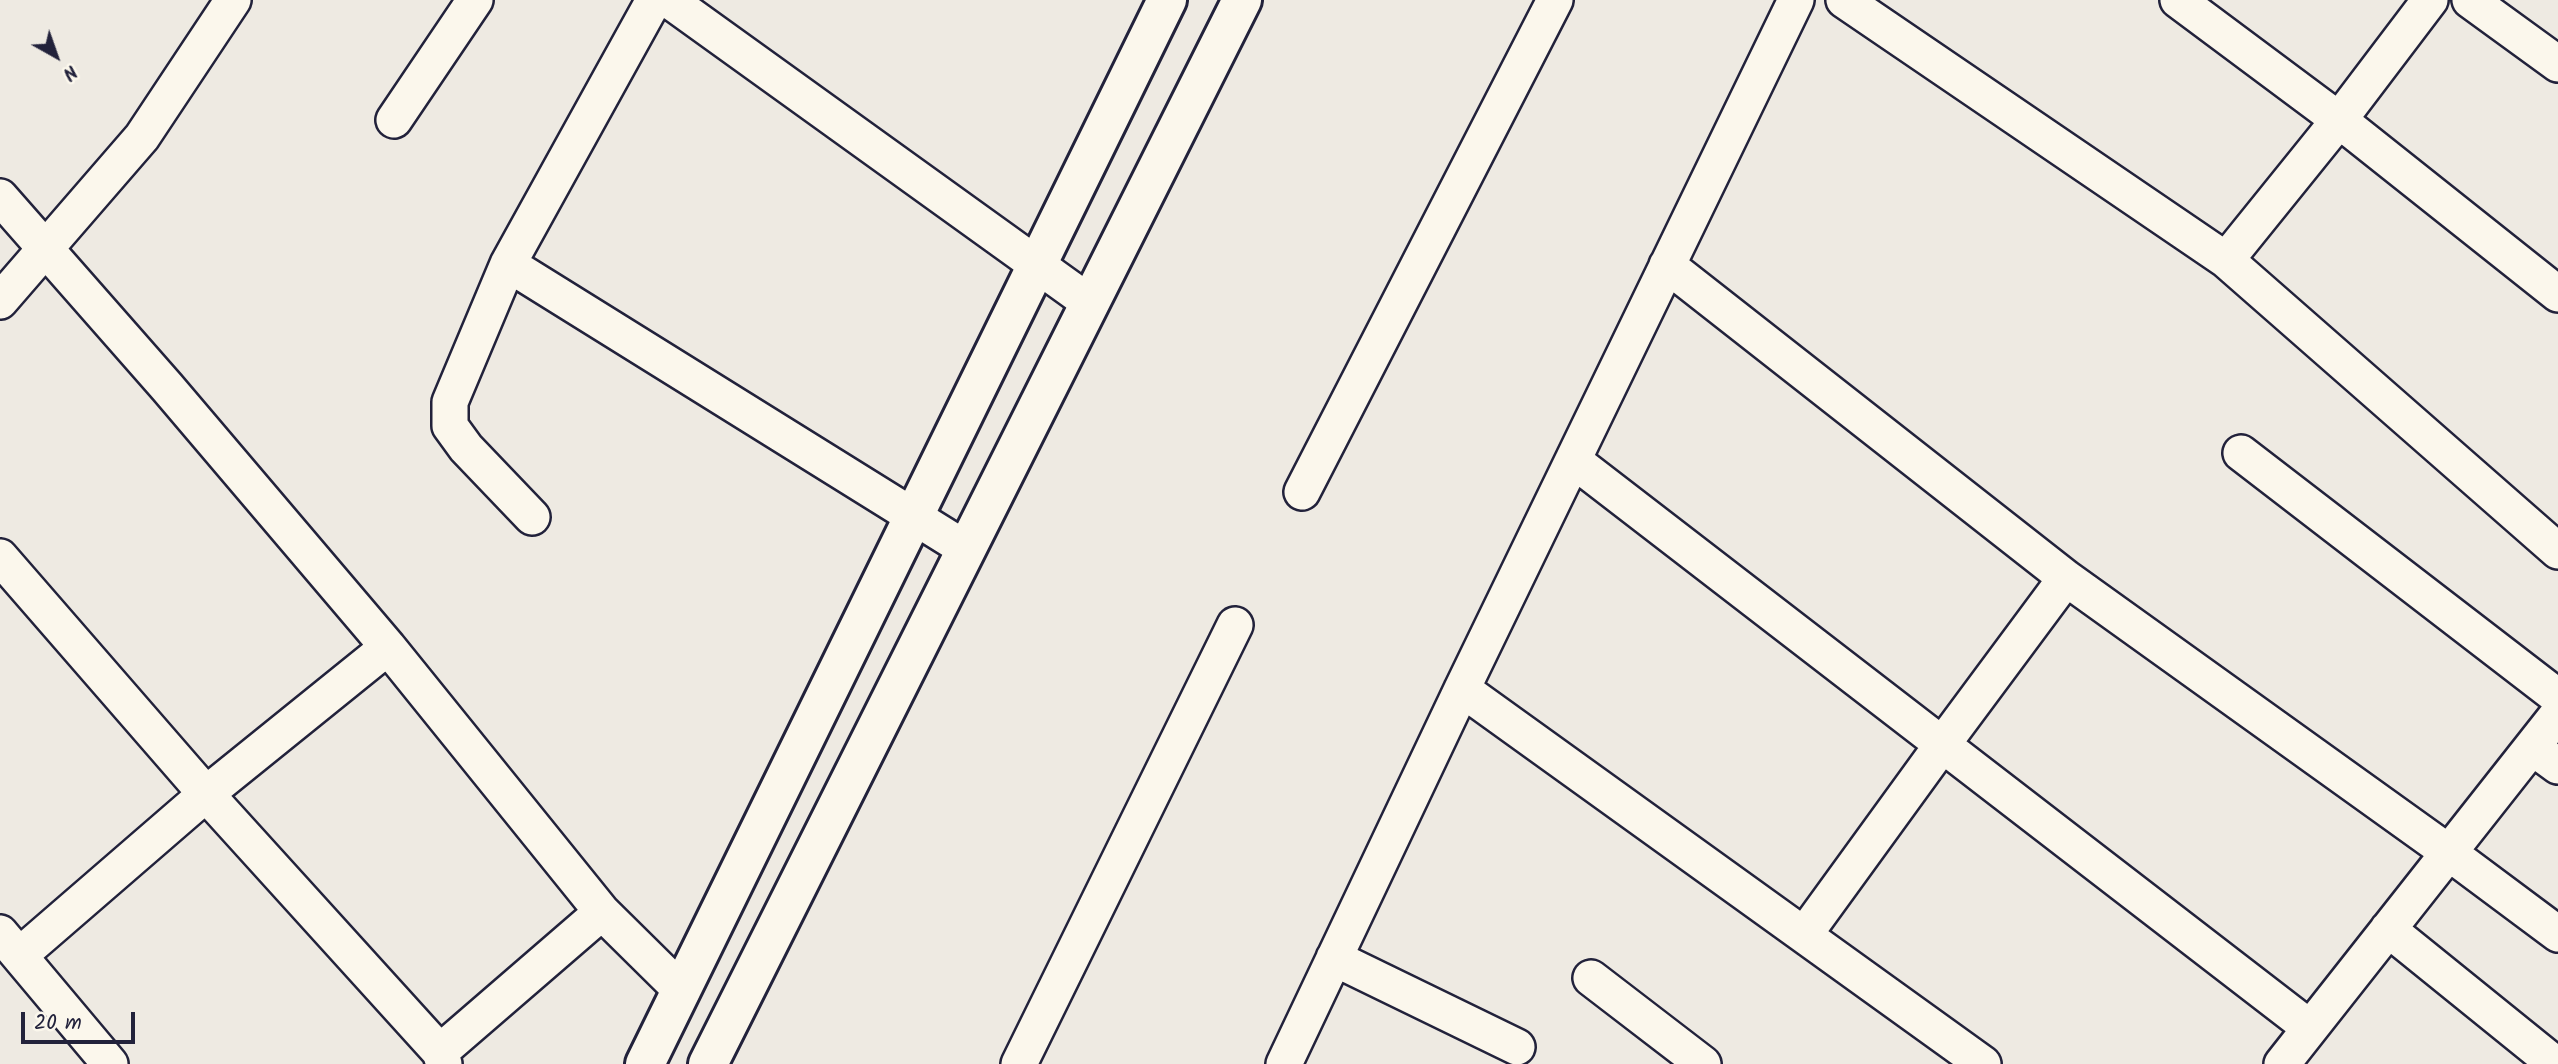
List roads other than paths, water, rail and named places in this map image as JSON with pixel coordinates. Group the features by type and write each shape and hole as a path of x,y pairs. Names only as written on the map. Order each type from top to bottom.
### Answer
{"street":[{"path":"0,301 142,137 233,0"},
{"path":"394,120 475,0"},
{"path":"532,517 466,448 450,426 450,402 508,264 654,0"},
{"path":"669,0 1090,303"},
{"path":"645,1064 1167,0"},
{"path":"708,1064 1242,0"},
{"path":"1302,492 1555,0"},
{"path":"1283,1064 1796,0"},
{"path":"1844,0 2226,260 2558,551"},
{"path":"2178,0 2339,120 2558,294"},
{"path":"2226,260 2339,120 2430,0"},
{"path":"2470,0 2558,64"},
{"path":"0,197 167,387 388,646 602,912 681,990"},
{"path":"508,264 966,549"},
{"path":"1667,265 2066,578 2558,934"},
{"path":"2241,453 2558,697"},
{"path":"1573,460 2310,1028"},
{"path":"0,557 206,794 442,1058 602,912"},
{"path":"1804,935 2066,578"},
{"path":"1019,1064 1236,625"},
{"path":"110,1064 10,944 206,794 388,646"},
{"path":"1462,689 1983,1064"},
{"path":"2282,1064 2448,852 2545,756 2558,714"},
{"path":"2388,929 2555,1064"},
{"path":"1334,958 1517,1047"},
{"path":"1591,978 1703,1064"}]}
